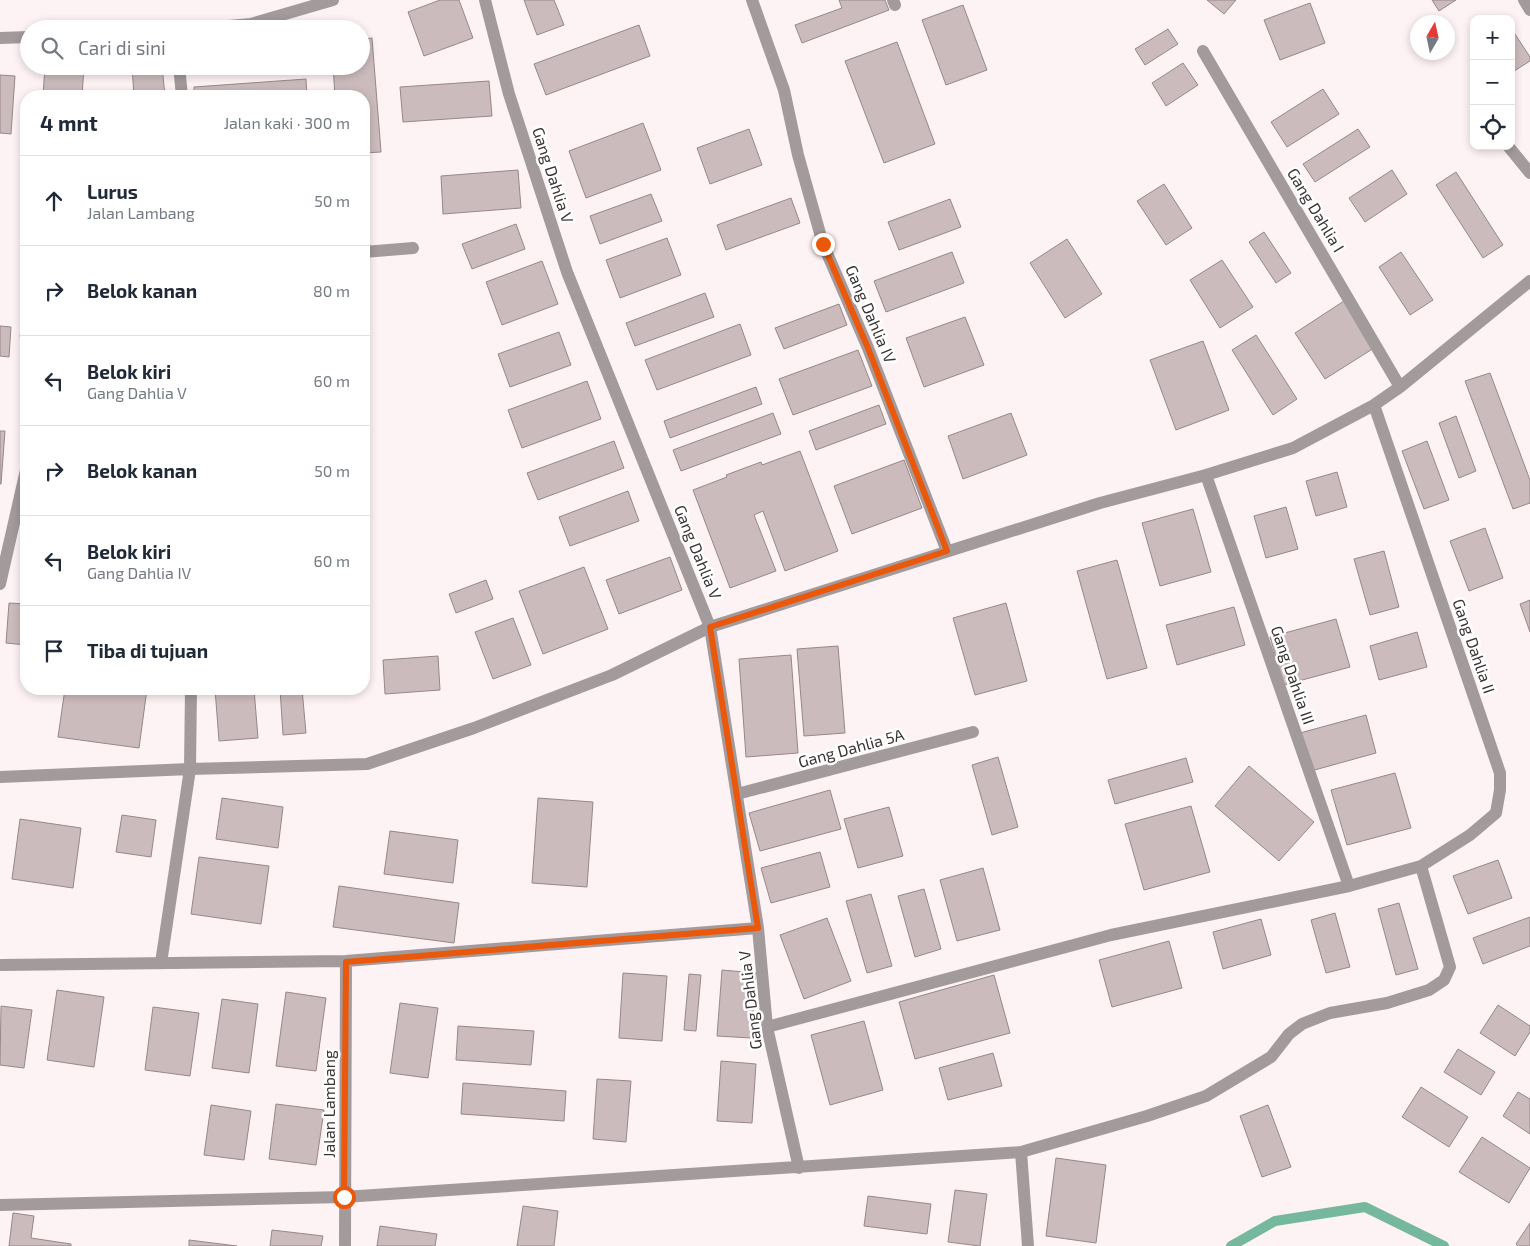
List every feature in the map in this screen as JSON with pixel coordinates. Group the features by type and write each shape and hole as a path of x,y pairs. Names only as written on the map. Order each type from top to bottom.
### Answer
{"street":[{"path":"261,20 300,5 333,0"},
{"name":"Gang Dahlia V","path":"485,0 509,94 567,272 710,627 758,928 767,1027 799,1168"},
{"name":"Gang Dahlia IV","path":"752,0 784,90 798,155 823,244 868,348 947,551"},
{"path":"1524,0 1530,10"},
{"path":"0,38 20,37"},
{"name":"Gang Dahlia I","path":"1203,51 1400,387"},
{"path":"180,75 181,90"},
{"path":"1511,150 1530,173"},
{"path":"370,252 413,248"},
{"path":"0,777 367,764 474,728 612,675 710,627 1100,503 1293,448 1374,405 1400,387 1529,285"},
{"name":"Gang Dahlia II","path":"767,1027 1111,935 1349,886 1421,866 1470,835 1496,813 1500,790 1500,773 1374,405"},
{"name":"Gang Dahlia III","path":"1206,474 1349,886"},
{"path":"0,584 20,496"},
{"path":"161,963 190,769 191,695"},
{"name":"Gang Dahlia 5A","path":"737,794 973,732"},
{"path":"0,1205 344,1197 1021,1152 1147,1116 1206,1096 1271,1056 1289,1034 1302,1024 1330,1013 1388,1003 1430,990 1444,980 1450,967 1421,866"},
{"path":"0,965 346,962 758,928"},
{"name":"Jalan Lambang","path":"345,1246 346,962"},
{"path":"1021,1152 1028,1246"}],"building":[{"path":"440,0 459,0 473,38 424,56 408,12"},
{"path":"524,0 554,0 564,25 537,35"},
{"path":"839,0 885,0 889,10 802,43 795,25 842,8"},
{"path":"1207,0 1236,0 1224,14"},
{"path":"1432,0 1456,0 1439,11"},
{"path":"1310,3 1325,43 1280,60 1264,20"},
{"path":"963,5 987,70 946,85 922,20"},
{"path":"639,25 650,56 546,95 534,64"},
{"path":"1168,29 1178,44 1145,65 1135,49"},
{"path":"1515,34 1530,57 1530,61 1515,70"},
{"path":"370,38 372,38 381,152 370,153 370,90 335,90 334,75 370,75"},
{"path":"897,42 935,144 884,163 845,61"},
{"path":"1183,63 1198,85 1166,106 1152,83"},
{"path":"0,75 15,76 11,134 0,133"},
{"path":"44,75 83,75 82,90 43,90"},
{"path":"133,75 163,75 164,90 134,90"},
{"path":"306,79 307,90 194,90 194,87"},
{"path":"489,81 492,116 403,122 400,87"},
{"path":"1323,89 1339,114 1287,147 1271,122"},
{"path":"643,123 661,170 586,198 569,151"},
{"path":"749,129 762,165 710,184 697,148"},
{"path":"1358,129 1370,147 1315,182 1303,164"},
{"path":"518,170 521,208 443,214 441,176"},
{"path":"1392,170 1407,194 1365,222 1349,198"},
{"path":"1456,172 1503,245 1483,258 1436,185"},
{"path":"1164,184 1192,228 1166,245 1137,201"},
{"path":"651,194 662,221 600,244 590,216"},
{"path":"791,198 800,223 726,250 717,225"},
{"path":"950,199 961,227 899,250 888,222"},
{"path":"516,224 525,249 472,269 462,244"},
{"path":"1264,232 1291,273 1276,283 1249,242"},
{"path":"667,238 681,275 620,298 606,260"},
{"path":"1067,239 1102,294 1065,318 1030,263"},
{"path":"952,252 964,283 886,312 874,281"},
{"path":"1401,252 1433,300 1410,315 1379,267"},
{"path":"1222,260 1253,307 1220,328 1190,280"},
{"path":"542,261 558,304 502,325 486,282"},
{"path":"705,293 714,317 635,346 626,323"},
{"path":"1344,301 1374,348 1325,379 1295,333"},
{"path":"839,304 847,325 784,349 775,328"},
{"path":"965,317 984,365 924,387 906,338"},
{"path":"740,324 751,355 657,390 645,360"},
{"path":"0,326 11,327 9,357 0,356"},
{"path":"559,332 571,365 510,387 498,354"},
{"path":"1256,335 1297,399 1273,415 1232,350"},
{"path":"1203,341 1229,410 1176,430 1150,360"},
{"path":"858,350 872,386 793,415 779,379"},
{"path":"1490,373 1530,480 1530,503 1513,509 1465,381"},
{"path":"587,381 601,419 522,448 508,410"},
{"path":"756,387 762,404 670,438 664,421"},
{"path":"879,405 886,424 816,450 809,431"},
{"path":"773,413 781,434 681,471 673,450"},
{"path":"1011,413 1027,455 963,479 948,436"},
{"path":"1456,416 1476,471 1459,478 1439,423"},
{"path":"0,431 5,431 1,484 0,484"},
{"path":"614,441 624,468 538,500 527,473"},
{"path":"1427,441 1449,500 1424,509 1402,451"},
{"path":"800,451 838,551 785,571 763,511 754,515 776,571 730,588 693,490 761,462 762,465"},
{"path":"904,460 922,508 852,534 834,486"},
{"path":"1337,472 1347,507 1316,516 1306,481"},
{"path":"628,491 639,521 570,546 559,517"},
{"path":"1286,507 1298,549 1266,558 1254,516"},
{"path":"1193,509 1211,572 1160,586 1142,523"},
{"path":"1485,528 1503,578 1469,591 1450,541"},
{"path":"1384,551 1399,607 1370,615 1354,559"},
{"path":"670,557 682,590 619,614 606,580"},
{"path":"1117,560 1147,668 1107,679 1077,571"},
{"path":"584,567 608,629 543,654 519,591"},
{"path":"486,580 493,599 456,613 449,594"},
{"path":"1530,600 1530,632 1520,604"},
{"path":"9,603 20,604 20,644 6,643"},
{"path":"1006,603 1027,681 975,695 953,618"},
{"path":"1234,607 1245,645 1177,665 1166,625"},
{"path":"513,618 531,665 493,679 475,632"},
{"path":"1336,619 1350,667 1284,685 1270,637"},
{"path":"1417,632 1427,667 1379,680 1370,646"},
{"path":"838,646 845,733 804,736 797,649"},
{"path":"791,655 798,753 746,757 739,659"},
{"path":"438,656 440,690 385,694 383,660"},
{"path":"64,695 146,695 139,748 58,737"},
{"path":"215,695 254,695 258,738 219,741"},
{"path":"280,695 303,695 306,733 283,735"},
{"path":"1366,715 1376,753 1311,771 1300,733"},
{"path":"998,757 1018,827 992,835 972,765"},
{"path":"1186,758 1193,782 1115,804 1108,780"},
{"path":"1249,766 1314,822 1279,861 1215,806"},
{"path":"1395,773 1411,828 1347,845 1331,790"},
{"path":"830,790 841,829 760,851 749,813"},
{"path":"222,798 283,807 278,848 216,839"},
{"path":"538,798 593,802 587,887 532,883"},
{"path":"1191,806 1210,872 1144,890 1125,824"},
{"path":"889,807 903,856 858,868 844,819"},
{"path":"122,815 156,820 151,857 116,852"},
{"path":"20,819 81,828 73,888 12,879"},
{"path":"390,831 458,840 453,883 384,874"},
{"path":"820,852 830,887 771,903 761,868"},
{"path":"199,857 269,866 261,924 191,914"},
{"path":"1498,860 1512,898 1468,914 1453,876"},
{"path":"983,868 1000,930 957,941 940,880"},
{"path":"339,886 459,903 454,943 333,927"},
{"path":"924,889 941,949 915,957 898,896"},
{"path":"871,894 892,966 867,973 846,901"},
{"path":"1399,903 1418,969 1396,975 1378,909"},
{"path":"1335,913 1350,967 1326,973 1311,920"},
{"path":"1530,917 1530,946 1483,964 1473,938"},
{"path":"827,918 851,981 804,999 780,935"},
{"path":"1261,919 1271,955 1223,969 1213,932"},
{"path":"1169,941 1182,988 1112,1007 1099,960"},
{"path":"722,970 756,973 751,1038 717,1036"},
{"path":"623,973 667,976 662,1041 619,1038"},
{"path":"689,974 701,975 696,1031 684,1030"},
{"path":"994,975 1010,1033 915,1059 899,1002"},
{"path":"57,990 104,997 94,1067 47,1060"},
{"path":"286,992 326,998 316,1071 276,1066"},
{"path":"222,999 258,1004 249,1073 212,1068"},
{"path":"400,1003 438,1008 428,1078 390,1073"},
{"path":"1498,1005 1530,1026 1530,1032 1515,1056 1480,1033"},
{"path":"1,1006 32,1010 24,1068 0,1065"},
{"path":"153,1007 199,1013 190,1076 145,1070"},
{"path":"864,1021 883,1090 830,1105 811,1035"},
{"path":"458,1026 534,1031 531,1065 456,1060"},
{"path":"1458,1049 1495,1072 1481,1095 1444,1072"},
{"path":"993,1053 1002,1086 948,1100 939,1068"},
{"path":"721,1061 756,1064 752,1123 717,1121"},
{"path":"597,1079 631,1081 626,1142 593,1139"},
{"path":"463,1083 566,1091 564,1121 461,1114"},
{"path":"1421,1087 1468,1117 1449,1147 1402,1117"},
{"path":"1518,1092 1530,1099 1530,1134 1503,1116"},
{"path":"276,1104 324,1110 316,1165 269,1159"},
{"path":"211,1105 251,1111 244,1160 204,1155"},
{"path":"1268,1105 1291,1167 1262,1177 1240,1116"},
{"path":"1482,1137 1530,1168 1509,1203 1459,1172"},
{"path":"1056,1158 1106,1165 1096,1243 1046,1236"},
{"path":"955,1190 987,1194 980,1246 948,1242"},
{"path":"868,1196 931,1204 927,1234 864,1226"},
{"path":"523,1206 558,1211 554,1246 517,1246"},
{"path":"13,1213 34,1216 31,1238 71,1244 71,1246 9,1246"},
{"path":"1530,1223 1530,1246 1518,1246 1516,1244"},
{"path":"380,1226 437,1234 435,1246 377,1246"},
{"path":"272,1230 323,1236 321,1246 270,1246"},
{"path":"189,1240 237,1246 189,1246"}],"waterway":[{"path":"1231,1246 1275,1221 1365,1207 1444,1246"}],"route":[{"path":"344,1197 346,962 758,928 710,627 947,551 868,348 823,244"}]}
